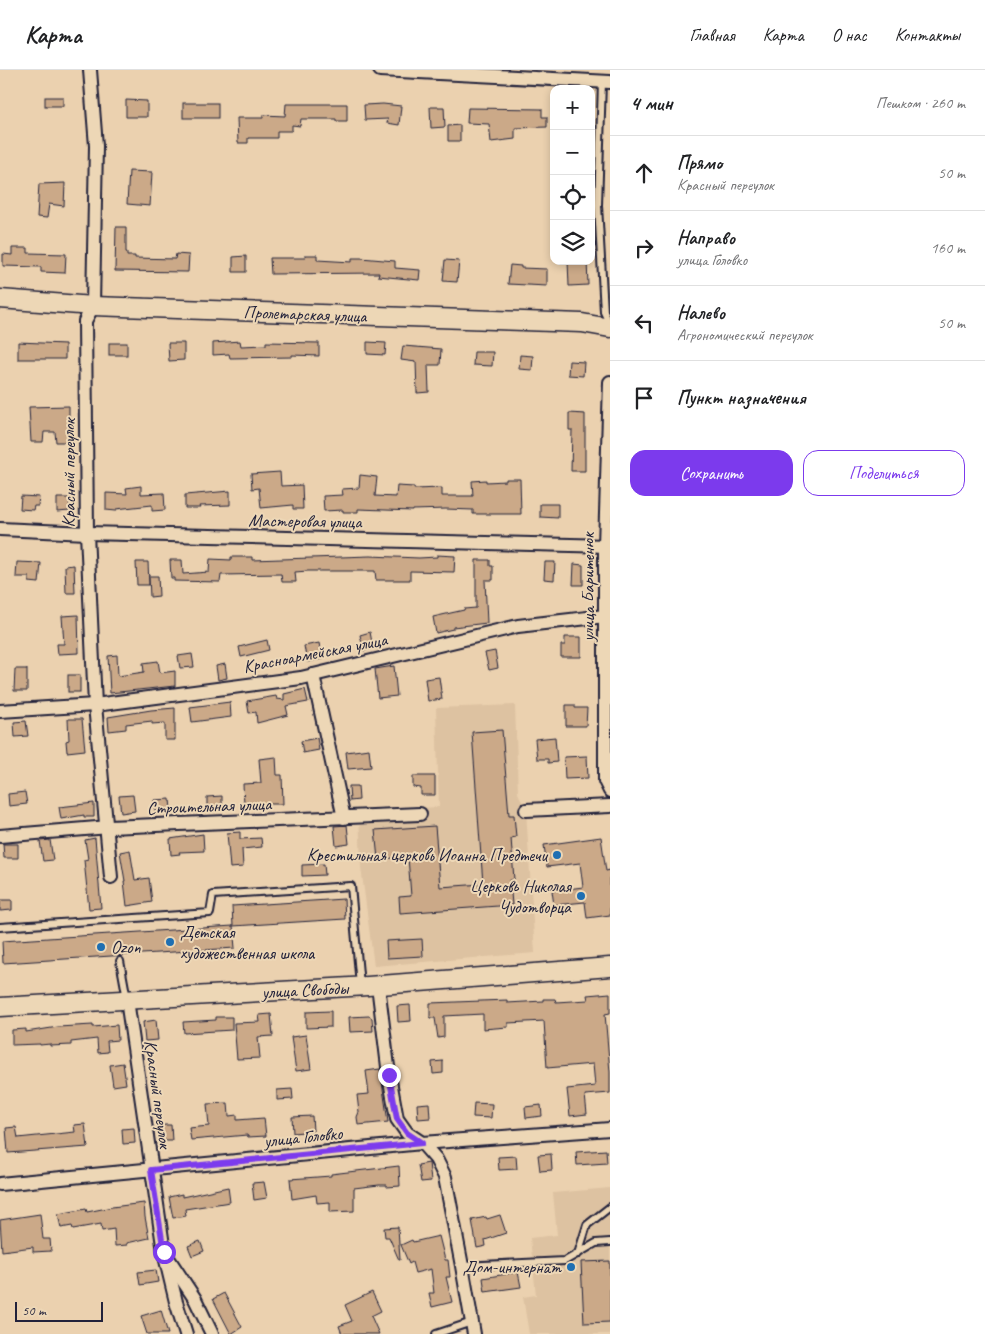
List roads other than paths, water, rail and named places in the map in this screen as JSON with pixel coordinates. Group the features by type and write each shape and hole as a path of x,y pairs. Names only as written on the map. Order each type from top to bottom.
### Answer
{"main road":[{"name":"Пролетарская улица","path":"0,299 93,306 582,323 610,327"},
{"name":"улица Свободы","path":"0,1006 378,985 610,967"}],"street":[{"name":"Красный переулок","path":"90,70 96,146 93,306 85,321 87,533 96,705 111,877"},
{"path":"380,70 606,82"},
{"name":"улица Баритенюк","path":"610,382 604,781 610,791"},
{"name":"Мастеровая улица","path":"0,529 87,533 608,546"},
{"name":"Красноармейская улица","path":"0,710 96,705 313,675 518,626 605,616"},
{"path":"313,675 344,818"},
{"path":"526,810 610,806"},
{"name":"Строительная улица","path":"0,836 107,828 420,814"},
{"path":"378,985 389,1075 397,1119 407,1133 422,1143 436,1159 444,1177 473,1328"},
{"name":"Красный переулок","path":"127,1000 164,1252 186,1334"},
{"name":"улица Головко","path":"0,1184 422,1143 610,1129"},
{"name":"Красный переулок","path":"164,1252 195,1299 212,1334"}],"lane":[{"path":"606,82 598,205 604,312 610,327"},
{"path":"0,927 210,913 214,895 351,886 360,986"},
{"path":"120,961 127,1000"},
{"path":"578,1254 587,1225 610,1207"},
{"path":"462,1266 565,1261 596,1243 610,1242"},
{"path":"436,1334 473,1328"}],"place":[{"name":"Крестильная церковь Иоанна Предтечи","path":"557,855"},
{"name":"Церковь Николая Чудотворца","path":"581,896"},
{"name":"Детская художественная школа","path":"170,942"},
{"name":"Ozon","path":"101,947"},
{"name":"Дом-интернат","path":"571,1267"}]}
